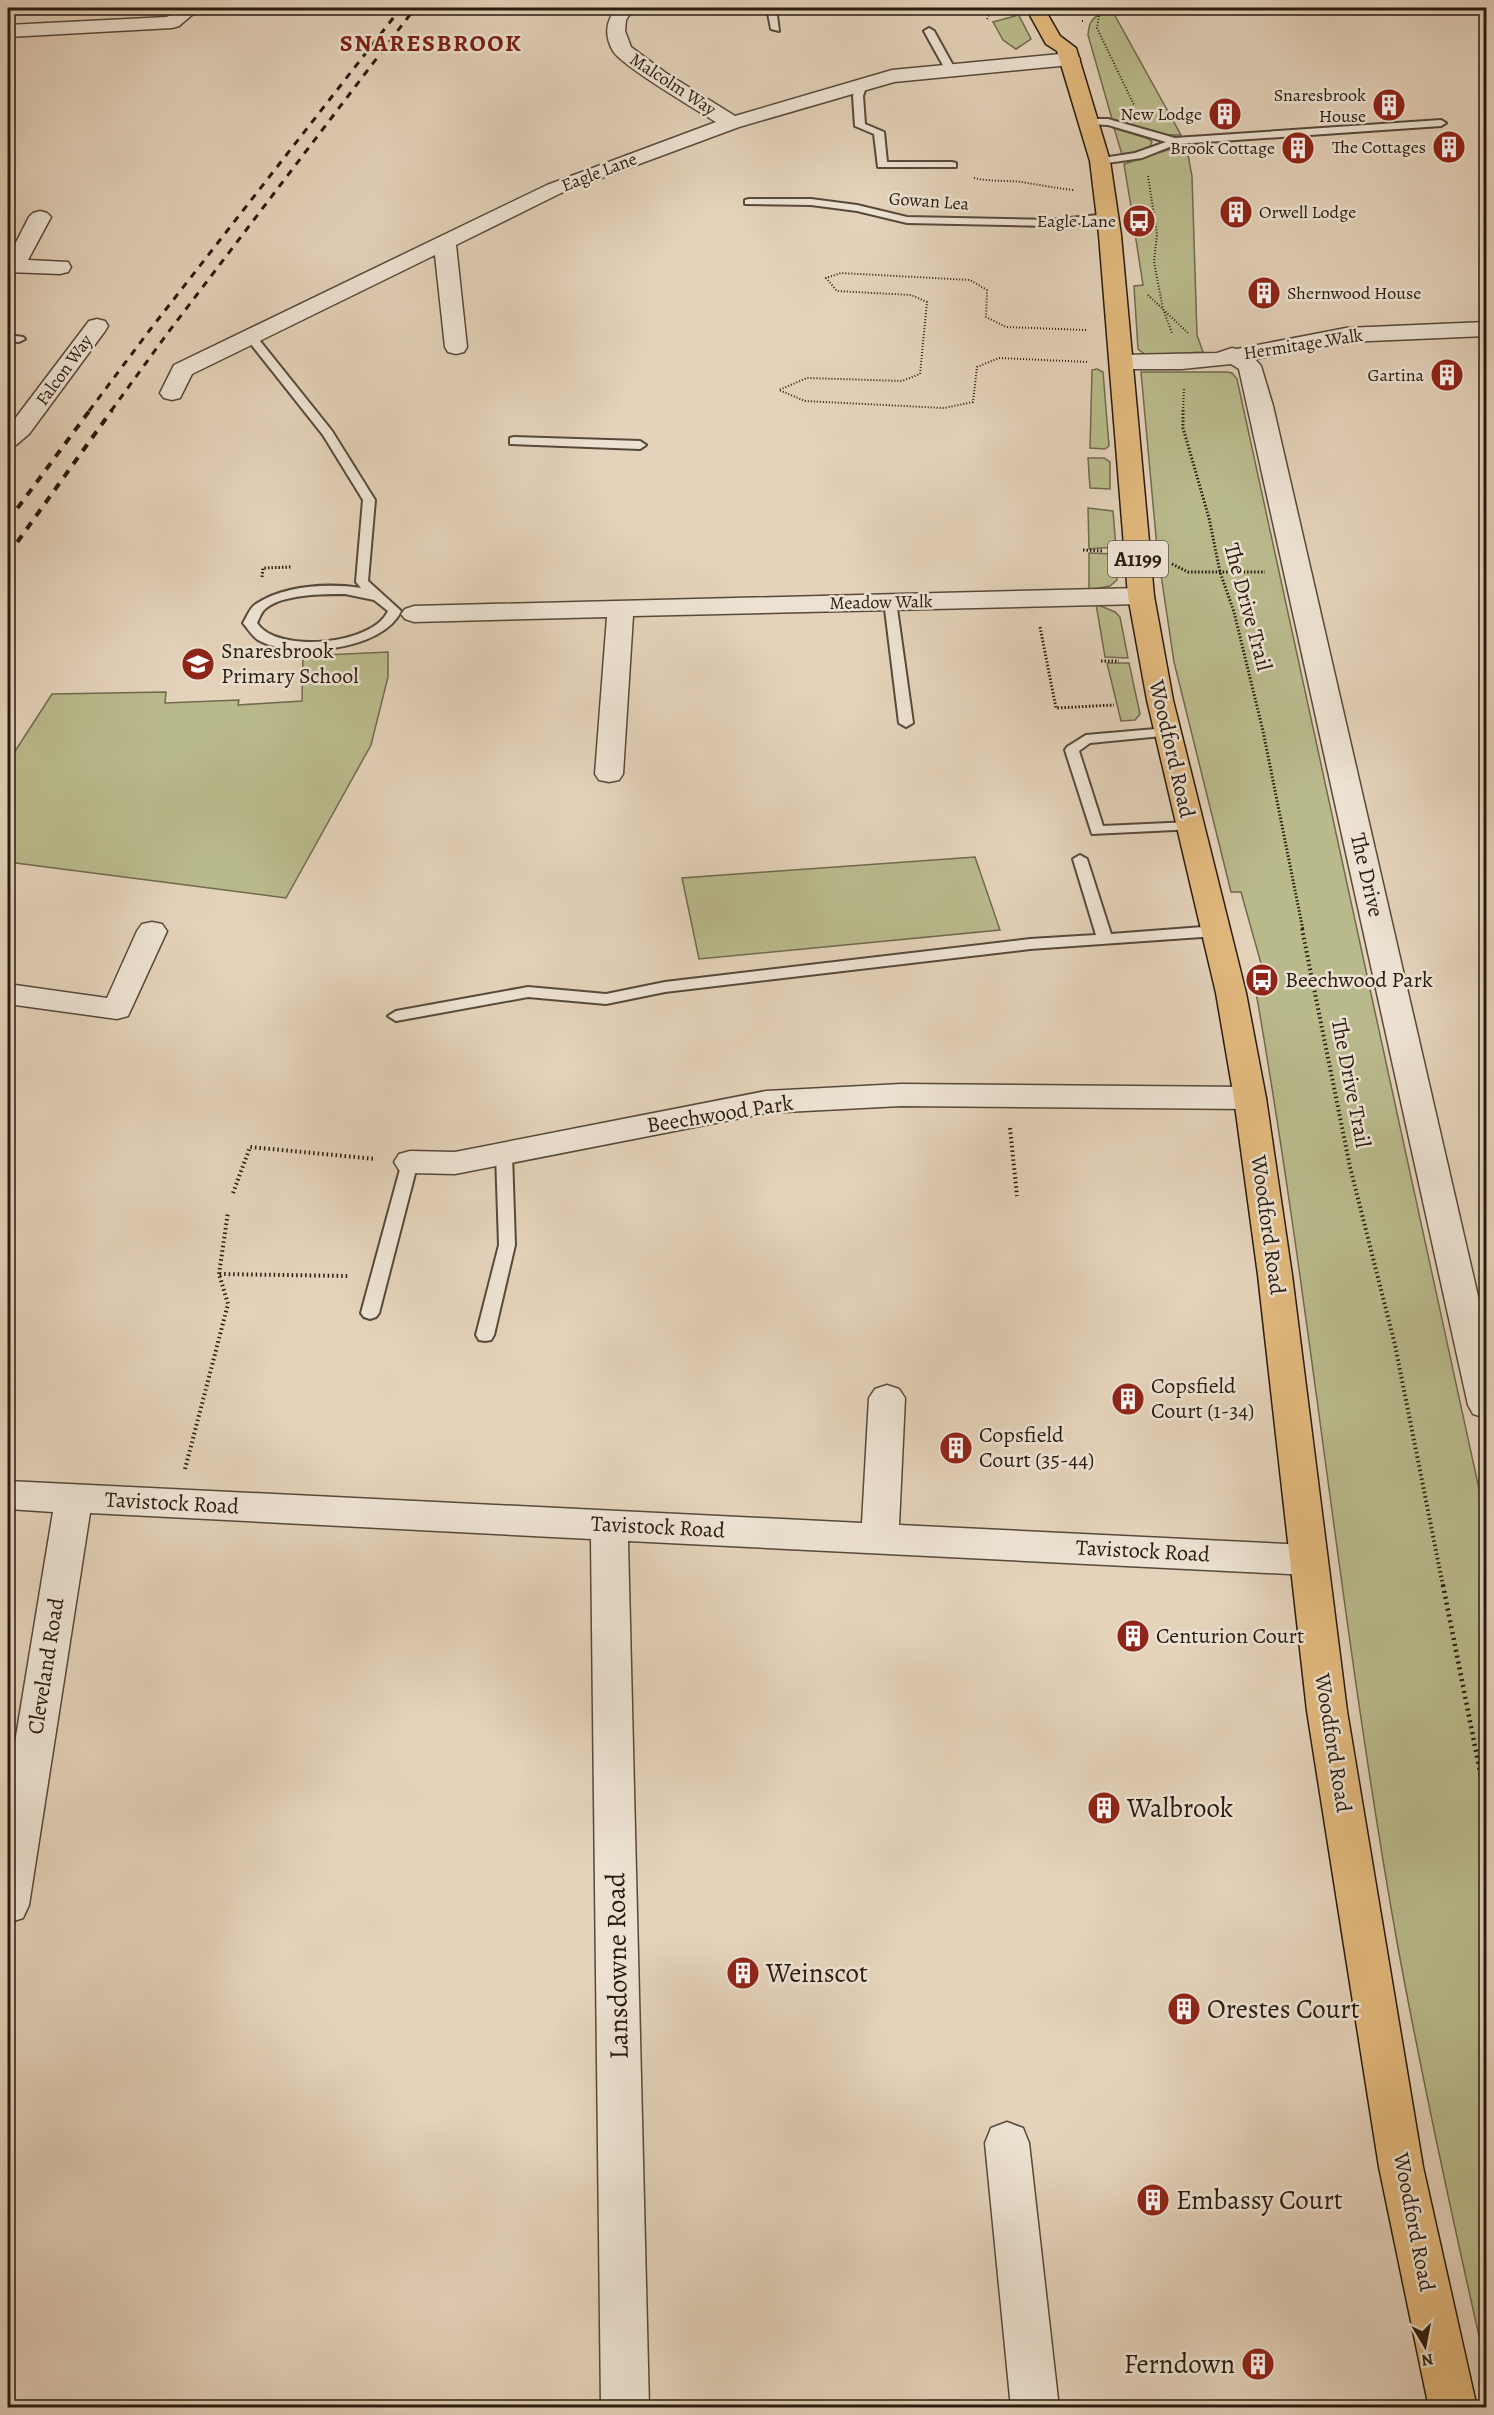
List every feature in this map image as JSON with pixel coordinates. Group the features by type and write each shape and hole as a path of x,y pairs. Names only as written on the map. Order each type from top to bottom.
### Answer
{"main road":[{"name":"Woodford Road","path":"1062,22 1100,161 1108,217 1141,596 1167,732 1231,993 1250,1098 1276,1287 1327,1711 1401,2167 1453,2408"}],"street":[{"path":"8,31 172,22 191,8"},
{"name":"Malcolm Way","path":"625,8 617,20 616,31 622,50 659,77 732,123"},
{"name":"Eagle Lane","path":"172,393 182,370 252,338 554,189 732,123 892,76 950,69 1062,22"},
{"path":"40,217 11,266 60,267"},
{"path":"446,243 456,347"},
{"name":"Falcon Way","path":"8,440 21,429 97,326"},
{"name":"Hermitage Walk","path":"1121,362 1182,363 1217,360 1346,334 1486,329"},
{"name":"The Drive","path":"1233,355 1250,366 1299,572 1486,1405"},
{"name":"Meadow Walk","path":"404,612 1141,596"},
{"path":"609,774 621,608"},
{"path":"8,994 117,1009 152,931"},
{"name":"Beechwood Park","path":"410,1162 455,1164 766,1102 901,1095 1250,1098"},
{"path":"880,1538 886,1398"},
{"name":"Tavistock Road","path":"8,1495 1308,1560"},
{"name":"Cleveland Road","path":"8,1905 74,1498"},
{"name":"Lansdowne Road","path":"609,1525 625,2408"},
{"path":"1007,2143 1035,2408"}],"lane":[{"path":"771,8 776,29"},
{"path":"929,31 950,69"},
{"path":"862,84 858,96 860,126 879,132 882,165 952,165"},
{"path":"1090,122 1108,122 1175,141 1440,123"},
{"path":"1100,161 1118,161 1150,152 1175,141"},
{"name":"Gowan Lea","path":"749,202 811,202 857,208 907,220 1051,223 1108,217"},
{"path":"252,338 328,434 369,501 362,582 375,594 404,612 372,632 338,643 303,646 267,640 257,633 250,623 259,607 283,596 310,591 375,594"},
{"path":"514,441 640,445"},
{"path":"890,601 906,723"},
{"path":"1167,732 1086,739 1072,750 1097,831 1190,826"},
{"path":"1080,859 1105,938"},
{"path":"396,1016 528,992 606,999 665,987 1030,944 1216,931"},
{"path":"485,1335 507,1245 504,1154"},
{"path":"370,1313 410,1162"}],"path":[{"path":"987,19 991,10 989,8"},
{"path":"1316,8 1349,8"},
{"path":"1100,10 1097,28 1100,36 1151,136"},
{"path":"1150,152 1147,170 1157,234 1154,262 1163,309 1176,342"},
{"path":"974,178 991,182 1021,182 1039,187 1081,191"},
{"path":"1089,362 999,358 977,367 974,402 944,408 805,401 779,390 807,378 902,381 921,374 927,302 911,295 837,291 826,278 841,273 970,279 987,290 986,317 1006,327 1090,330"},
{"path":"1143,290 1192,337"},
{"name":"The Drive Trail","path":"1184,383 1183,428 1209,518 1220,572 1234,612 1263,731 1350,1167 1395,1345 1486,1802"},
{"path":"1083,550 1107,551"},
{"path":"1170,562 1188,572 1299,572"},
{"path":"1038,616 1056,708 1114,705"},
{"path":"1006,1095 1017,1196"},
{"path":"234,1193 250,1148 410,1162"},
{"path":"176,1503 228,1304 219,1274 228,1212"},
{"path":"219,1274 380,1276"}],"green space":[{"path":"1009,8 1015,8 1031,39 1016,49 1003,40 993,22 1015,16"},
{"path":"1101,14 1114,14 1181,135 1161,135 1112,119 1088,35 1091,22"},
{"path":"1114,128 1152,142 1149,148 1123,158"},
{"path":"1186,144 1192,176 1197,335 1203,352 1146,355 1138,349 1134,286 1143,285 1134,227 1143,223 1142,218 1132,213 1124,164"},
{"path":"1097,369 1103,372 1109,446 1105,449 1090,448 1092,370"},
{"path":"1141,372 1227,372 1232,373 1237,379 1486,1521 1486,2367 1417,2048 1377,1824 1276,1111 1256,992 1269,992 1241,892 1231,892 1174,662 1157,548"},
{"path":"1088,458 1104,458 1110,462 1110,489 1090,488"},
{"path":"1088,508 1113,511 1116,547 1089,549"},
{"path":"1089,553 1116,554 1117,580 1110,586 1089,590"},
{"path":"1096,604 1115,612 1120,617 1128,658 1105,657"},
{"path":"388,652 388,677 371,745 286,898 8,862 8,762 52,694 166,692 165,703 239,700 238,705 302,701 303,656"},
{"path":"1107,663 1129,663 1140,714 1135,720 1121,721"},
{"path":"975,857 1000,930 699,959 682,878"}],"railway":[{"path":"89,411 401,8"},
{"path":"111,411 415,8"},
{"path":"8,521 90,410"},
{"path":"8,555 112,410"}],"place":[{"name":"Snaresbrook House","path":"1389,105"},
{"name":"New Lodge","path":"1225,114"},
{"name":"The Cottages","path":"1449,147"},
{"name":"Brook Cottage","path":"1298,148"},
{"name":"Orwell Lodge","path":"1236,212"},
{"name":"Eagle Lane","path":"1139,221"},
{"name":"Shernwood House","path":"1264,293"},
{"name":"Gartina","path":"1447,375"},
{"name":"Snaresbrook Primary School","path":"198,664"},
{"name":"Beechwood Park","path":"1262,980"},
{"name":"Copsfield Court (1-34)","path":"1128,1399"},
{"name":"Copsfield Court (35-44)","path":"956,1448"},
{"name":"Centurion Court","path":"1133,1636"},
{"name":"Walbrook","path":"1104,1808"},
{"name":"Weinscot","path":"743,1973"},
{"name":"Orestes Court","path":"1184,2009"},
{"name":"Embassy Court","path":"1153,2200"},
{"name":"Ferndown","path":"1258,2364"}],"district":[{"name":"SNARESBROOK","path":"431,43"}]}
